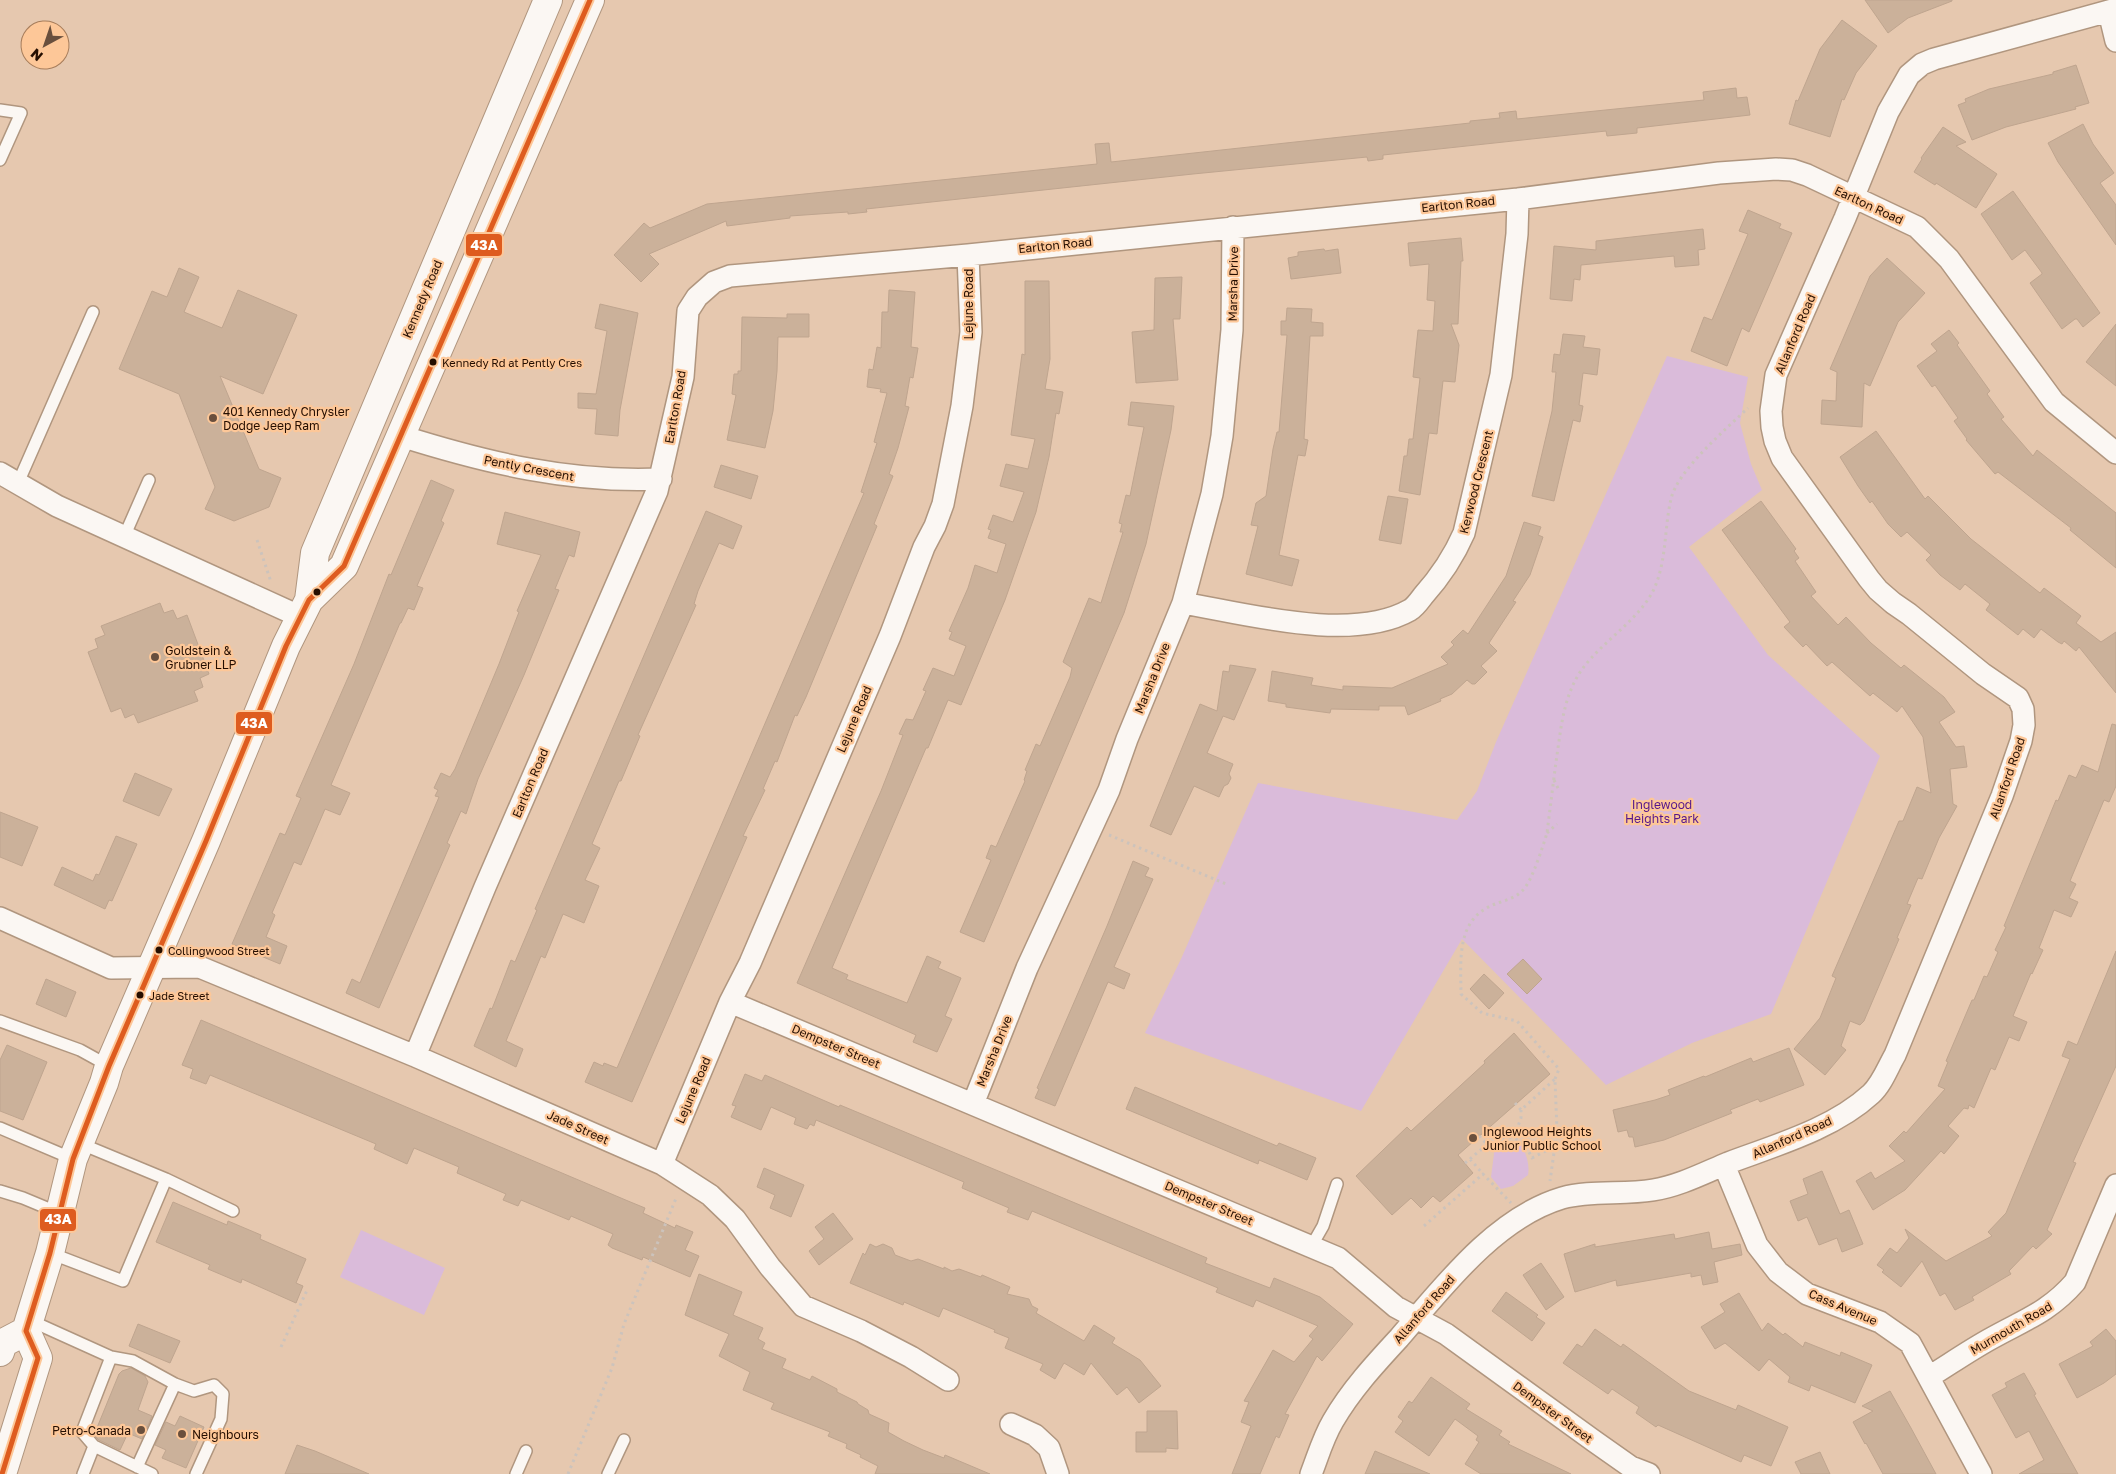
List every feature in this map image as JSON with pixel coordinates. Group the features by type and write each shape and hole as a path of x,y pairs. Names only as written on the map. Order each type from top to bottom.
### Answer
{"main road":[{"name":"Kennedy Road","path":"27,1325 50,1253 76,1151 109,1066 286,646 305,608 344,566 356,497 548,0"},
{"name":"Kennedy Road","path":"356,497 401,436 590,0"},
{"path":"0,1352 3,1343 27,1325 38,1358 7,1470"}],"street":[{"path":"2112,11 2116,41"},
{"name":"Allanford Road","path":"1311,1474 1322,1442 1346,1400 1360,1382 1417,1316 1473,1256 1520,1218 1562,1198 1600,1193 1654,1190 1689,1179 1808,1132 1859,1105 1874,1092 1895,1055 1987,835 2021,741 2024,725 2022,709 2018,698 1983,674 1878,590 1782,458 1775,441 1771,411 1776,375 1898,92 1909,75 1922,64 2112,11"},
{"name":"Earlton Road","path":"415,1056 485,887 661,479 683,376 688,311 697,296 714,282 730,276 1518,199 1719,173 1776,169 1792,170 1917,227 1932,240 1949,259 2054,402 2116,453"},
{"name":"Kerwood Crescent","path":"1183,603 1310,624 1361,625 1379,622 1412,609 1437,580 1457,549 1464,533 1501,376 1517,234 1518,199"},
{"name":"Marsha Drive","path":"973,1104 1027,968 1109,790 1130,730 1183,603 1212,494 1222,436 1232,330 1234,227"},
{"name":"Lejune Road","path":"662,1164 730,1002 754,953 890,636 924,547 935,526 943,504 962,406 971,332 968,254"},
{"name":"Pently Crescent","path":"401,436 460,454 543,472 614,480 661,479"},
{"path":"9,478 57,506 124,537 305,608"},
{"path":"0,918 111,968 152,967"},
{"name":"Jade Street","path":"152,967 197,967 415,1056 662,1164 710,1195 735,1219 803,1306 861,1331 911,1357 948,1380"},
{"name":"Dempster Street","path":"730,1002 1338,1258 1396,1306 1417,1316 1446,1334 1631,1467 1648,1474"},
{"name":"Cass Avenue","path":"1724,1165 1757,1245 1778,1272 1807,1294 1880,1322 1910,1344 1981,1474"},
{"name":"Murmouth Road","path":"1929,1377 1993,1337 2033,1317 2064,1295 2074,1282 2116,1185"},
{"path":"1011,1424 1035,1435 1049,1448 1058,1474"}],"lane":[{"path":"0,110 21,113 0,160"},
{"path":"9,478 93,312"},
{"path":"124,537 149,480"},
{"path":"0,1021 80,1050 109,1066"},
{"path":"0,1128 166,1179 233,1211"},
{"path":"50,1253 123,1281 166,1179"},
{"path":"1311,1247 1323,1226 1337,1184"},
{"path":"0,1191 59,1213"},
{"path":"27,1325 110,1357 133,1361 175,1384 194,1391 214,1385 223,1394 221,1419 196,1474"},
{"path":"110,1357 82,1432 94,1446 152,1474"},
{"path":"137,1467 175,1384"},
{"path":"608,1474 624,1440"},
{"path":"83,1474 94,1446"},
{"path":"516,1474 526,1451"}],"path":[{"path":"1550,1182 1557,1130 1555,1080 1559,1069 1518,1021 1482,1013 1461,994 1461,949 1468,926 1484,909 1514,897 1524,889 1542,850 1547,833 1562,718 1570,689 1584,667 1640,609 1654,589 1664,559 1671,499 1676,485 1691,465 1748,408"},
{"path":"257,540 271,582"},
{"path":"1554,780 1559,790"},
{"path":"1547,833 1557,824"},
{"path":"1092,827 1226,884"},
{"path":"1521,1110 1555,1080"},
{"path":"1514,1137 1521,1118 1521,1110 1515,1103"},
{"path":"1479,1136 1487,1144"},
{"path":"1465,1163 1487,1144 1500,1139 1514,1137 1528,1148 1532,1158 1555,1146"},
{"path":"1470,1159 1508,1200 1520,1218"},
{"path":"1424,1226 1483,1174"},
{"path":"568,1474 612,1368 624,1324 684,1178"},
{"path":"281,1347 308,1288"}],"green space":[{"name":"Inglewood Heights Park","path":"1667,356 1748,377 1740,423 1751,464 1762,490 1689,547 1768,655 1880,756 1771,1014 1692,1043 1606,1085 1462,939 1361,1111 1145,1033 1181,959 1258,783 1457,820 1477,791 1496,742"},
{"path":"1498,1143 1520,1143 1527,1159 1528,1175 1513,1186 1501,1189 1491,1177 1493,1148"},
{"path":"361,1230 445,1268 424,1315 340,1277"}],"building":[{"path":"1865,0 1952,1 1908,18 1888,33"},
{"path":"1842,20 1877,46 1856,73 1844,100 1842,99 1830,137 1789,124 1796,100 1798,101 1820,49"},
{"path":"2076,65 2089,103 2075,107 2076,109 2006,127 1972,140 1958,105 1966,102 1965,99 1989,89 2053,74 2053,72"},
{"path":"1736,88 1737,98 1747,97 1750,115 1637,128 1637,133 1607,136 1606,131 1383,155 1383,159 1368,161 1367,157 1193,174 866,209 867,212 848,214 848,212 790,216 790,218 727,226 726,221 649,254 659,264 641,282 614,255 644,223 650,228 707,204 1097,164 1095,144 1109,143 1111,162 1470,123 1470,121 1500,118 1499,113 1516,111 1517,119 1704,100 1703,92"},
{"path":"2083,124 2093,144 2114,173 2100,183 2116,205 2116,245 2058,162 2048,143"},
{"path":"1943,127 1966,142 1956,146 1997,174 1976,208 1936,183 1935,185 1914,172 1921,158"},
{"path":"2013,191 2100,313 2083,327 2075,319 2062,329 2030,283 2042,273 2025,250 2012,260 1981,214"},
{"path":"1748,210 1781,224 1779,228 1792,233 1749,332 1742,328 1727,366 1691,351 1704,317 1712,320 1748,234 1739,231"},
{"path":"1703,229 1705,249 1698,250 1699,265 1675,267 1674,256 1581,265 1580,280 1574,279 1572,301 1550,299 1554,246 1596,250 1596,241"},
{"path":"1461,238 1463,261 1461,261 1458,324 1451,324 1459,345 1455,382 1443,381 1437,434 1429,433 1420,495 1399,491 1404,456 1407,456 1409,439 1413,439 1420,378 1413,377 1418,330 1433,331 1435,301 1427,300 1429,264 1410,266 1408,243"},
{"path":"1324,249 1325,251 1338,249 1341,273 1291,279 1288,258 1298,256 1298,252"},
{"path":"1887,258 1925,293 1898,322 1870,386 1864,383 1862,427 1821,424 1822,400 1836,401 1837,372 1830,369 1870,276"},
{"name":"401 Kennedy Chrysler Dodge Jeep Ram","path":"179,268 199,277 184,312 222,328 238,290 297,315 263,394 220,376 259,469 281,478 269,507 234,521 205,509 215,487 179,394 119,369 152,291 167,297"},
{"path":"1182,277 1180,319 1173,319 1178,380 1136,383 1132,332 1154,330 1155,278"},
{"path":"1025,281 1049,281 1050,359 1045,389 1063,392 1059,414 1056,413 1049,457 1036,512 1005,600 961,705 948,700 832,968 848,975 846,979 907,1003 927,956 941,962 938,968 961,978 945,1016 952,1019 937,1052 913,1042 916,1035 797,983 881,791 903,735 899,734 906,719 913,720 926,691 923,690 933,668 954,676 966,646 949,639 952,632 949,631 968,588 975,565 997,573 1006,544 988,538 991,530 988,529 993,515 1013,522 1024,492 1000,486 1006,464 1028,469 1035,439 1011,435 1022,354 1025,355"},
{"path":"889,290 915,292 911,347 918,348 913,378 910,377 905,406 909,407 889,474 893,476 874,524 877,526 806,697 797,716 795,715 777,762 775,761 763,789 765,790 743,836 747,837 632,1102 585,1082 594,1062 603,1066 604,1063 617,1068 864,493 861,492 877,443 874,442 887,393 880,392 881,389 867,387 869,369 873,370 877,347 881,348 882,312 888,312"},
{"path":"600,304 638,313 620,410 618,436 595,434 597,409 578,408 578,393 596,394 607,331 595,328"},
{"path":"1287,308 1312,309 1311,322 1323,323 1323,336 1310,336 1304,439 1308,440 1305,456 1298,455 1279,555 1299,560 1292,586 1246,574 1258,526 1251,525 1256,503 1266,496 1273,449 1277,432 1279,432 1287,335 1281,335 1281,321 1286,321"},
{"path":"787,314 809,314 809,337 778,337 773,411 765,448 727,440 736,395 732,394 734,374 738,374 738,371 741,371 742,317 787,318"},
{"path":"2116,324 2116,386 2086,362"},
{"path":"1949,330 1959,343 1957,345 1990,391 1987,394 2004,417 2001,419 2033,456 2037,450 2116,513 2116,568 2070,530 2071,528 1998,472 1995,474 1966,440 1954,421 1958,418 1935,385 1932,387 1917,366 1937,351 1931,344"},
{"path":"1563,334 1585,336 1583,347 1600,349 1597,375 1583,373 1579,405 1583,406 1580,422 1573,420 1554,501 1532,496 1552,411 1556,372 1552,372 1554,354 1560,355"},
{"path":"1131,402 1174,406 1171,430 1146,544 1124,613 984,942 960,932 991,860 986,858 991,845 996,847 1025,781 1027,771 1025,770 1036,744 1040,746 1070,677 1072,668 1063,662 1089,598 1101,603 1123,532 1120,532 1122,524 1119,523 1126,495 1130,496 1144,427 1128,425"},
{"path":"1876,431 1925,499 1928,496 1971,539 2040,593 2044,588 2081,616 2076,623 2101,642 2116,632 2116,693 2079,647 2076,651 2064,641 2062,644 2058,642 2041,629 2034,638 2023,629 2018,635 1986,610 1990,604 1965,584 1960,590 1940,575 1926,560 1931,555 1907,532 1901,537 1888,524 1872,501 1870,503 1840,457"},
{"path":"721,465 758,476 751,499 714,487"},
{"path":"431,480 454,490 441,521 444,523 417,586 423,588 414,610 408,608 400,623 331,785 350,793 340,815 325,809 301,865 294,862 272,913 275,915 266,937 287,946 280,964 232,944 280,833 285,835 301,798 296,796 354,664 389,574 391,575"},
{"path":"1388,496 1408,499 1401,544 1379,540"},
{"path":"1761,501 1796,549 1794,551 1799,558 1795,561 1816,592 1811,596 1838,625 1846,617 1871,643 1901,668 1904,665 1944,697 1955,712 1939,722 1956,747 1964,746 1967,767 1950,769 1953,804 1957,806 1939,838 1922,879 1918,878 1907,904 1911,905 1897,938 1899,939 1864,1021 1860,1025 1850,1021 1841,1046 1846,1050 1825,1075 1794,1049 1820,1018 1836,978 1832,976 1899,821 1903,821 1917,787 1931,793 1923,737 1902,706 1897,712 1873,693 1870,696 1832,662 1827,666 1806,644 1803,647 1784,627 1790,622 1722,530"},
{"path":"706,511 742,526 733,549 719,543 698,591 694,604 696,605 592,844 600,848 585,880 599,886 584,923 563,914 545,958 541,956 506,1041 523,1049 516,1067 474,1046 490,1008 492,1009 511,960 515,962 537,910 535,909"},
{"path":"505,512 580,532 574,557 569,555 555,589 559,590 478,779 466,814 461,811 447,843 450,845 379,1008 346,993 352,979 360,983 439,797 435,796 438,790 434,788 441,773 450,777 455,769 499,664 519,612 517,611 541,555 497,544"},
{"path":"1524,522 1541,527 1538,535 1543,537 1530,575 1513,601 1516,602 1489,643 1497,651 1481,666 1487,672 1475,684 1467,680 1452,694 1440,699 1441,701 1408,715 1405,706 1379,706 1379,710 1331,709 1330,713 1286,707 1286,704 1268,701 1272,671 1313,678 1311,685 1343,690 1343,686 1392,688 1448,664 1441,657 1454,645 1451,642 1463,630 1468,634 1506,576"},
{"path":"160,603 164,613 173,610 177,619 187,615 209,674 200,678 203,687 194,691 198,701 138,723 134,714 125,718 121,708 111,712 88,652 98,648 95,639 105,635 101,626"},
{"path":"1230,665 1256,669 1234,720 1223,716 1207,753 1233,764 1229,774 1231,778 1228,784 1224,786 1219,797 1194,786 1171,835 1150,826 1200,704 1217,711 1223,671 1229,672"},
{"path":"2112,724 2116,725 2116,786 2109,802 2104,800 2070,881 2076,884 2069,898 2078,902 2071,917 2054,910 2039,948 2043,950 2013,1016 2027,1022 2019,1041 2009,1037 1995,1070 1991,1068 1974,1108 1969,1105 1968,1109 1964,1108 1948,1126 1959,1136 1944,1154 1941,1151 1905,1190 1873,1210 1856,1181 1871,1172 1875,1179 1905,1161 1889,1146 1904,1131 1906,1133 1945,1089 1938,1086 1948,1062 1946,1061 1972,1000 1974,1000 1984,976 1987,977 1998,952 1995,950 2006,927 2004,926 2056,800 2058,801 2069,775 2076,778 2082,765 2098,772"},
{"path":"135,773 172,789 159,816 123,801"},
{"path":"0,812 38,827 22,866 0,857"},
{"path":"116,836 137,844 112,901 109,900 105,909 54,885 62,867 93,881 96,874 99,875"},
{"path":"1133,861 1149,868 1145,876 1153,879 1114,967 1130,974 1124,989 1108,982 1055,1106 1035,1098 1039,1089 1037,1088"},
{"path":"2116,951 2116,1066 2073,1162 2076,1163 2047,1230 2052,1234 2036,1249 2033,1246 2009,1271 2011,1274 1972,1297 1974,1300 1955,1310 1945,1293 1940,1296 1922,1261 1901,1287 1882,1272 1884,1270 1877,1265 1890,1248 1897,1253 1909,1238 1905,1229 1946,1261 1992,1236 1988,1232 2006,1213 2070,1059 2062,1056 2068,1041 2077,1045"},
{"path":"1523,959 1542,979 1527,994 1507,974"},
{"path":"1484,974 1504,993 1489,1009 1470,989"},
{"path":"46,979 76,992 66,1017 36,1004"},
{"path":"201,1020 645,1208 643,1213 675,1228 676,1225 693,1232 685,1250 699,1256 690,1277 643,1257 642,1260 612,1248 608,1245 613,1234 571,1216 569,1220 521,1200 518,1206 503,1200 506,1194 457,1173 459,1167 414,1148 407,1164 374,1149 376,1144 210,1075 206,1084 190,1078 193,1069 182,1065"},
{"path":"1514,1033 1550,1074 1458,1155 1473,1173 1440,1202 1433,1196 1421,1208 1411,1198 1392,1215 1356,1176 1407,1127 1411,1131 1485,1063 1484,1061"},
{"path":"7,1045 47,1062 23,1120 0,1111 0,1060"},
{"path":"1789,1048 1804,1085 1760,1102 1758,1099 1730,1110 1732,1113 1664,1140 1635,1147 1633,1137 1629,1137 1627,1130 1618,1132 1613,1110 1670,1095 1668,1090 1751,1058 1753,1062"},
{"path":"745,1074 762,1081 765,1075 839,1107 840,1105 1207,1258 1205,1263 1270,1288 1274,1278 1320,1297 1353,1324 1322,1361 1317,1356 1285,1414 1289,1415 1279,1438 1276,1436 1260,1474 1232,1474 1251,1426 1241,1422 1249,1402 1244,1401 1273,1350 1294,1362 1313,1339 1309,1336 1318,1326 1256,1300 1253,1307 1216,1292 1218,1288 1032,1211 1028,1220 1007,1212 1009,1208 962,1188 964,1182 816,1120 814,1126 810,1124 807,1129 794,1124 796,1118 771,1107 761,1130 731,1117 736,1106 732,1105"},
{"path":"1135,1087 1277,1146 1279,1143 1316,1158 1307,1180 1259,1160 1258,1164 1126,1109"},
{"path":"764,1168 804,1185 791,1217 770,1208 775,1195 757,1187"},
{"path":"1822,1171 1840,1214 1849,1210 1863,1244 1842,1252 1837,1238 1819,1245 1807,1217 1798,1221 1790,1201 1808,1194 1803,1179"},
{"path":"173,1202 227,1225 228,1221 261,1235 260,1239 306,1259 296,1283 303,1286 296,1303 242,1279 241,1283 208,1269 210,1265 156,1242"},
{"path":"833,1213 853,1239 819,1265 809,1251 824,1239 815,1227"},
{"path":"1709,1232 1712,1249 1740,1244 1742,1255 1714,1262 1718,1282 1703,1285 1701,1275 1691,1277 1691,1273 1617,1286 1616,1280 1575,1292 1564,1254 1595,1244 1595,1247 1674,1234 1675,1239"},
{"path":"870,1244 876,1247 883,1244 892,1248 895,1255 911,1261 918,1259 952,1271 959,1269 981,1277 982,1275 1010,1287 1007,1294 1029,1299 1032,1306 1038,1309 1036,1313 1084,1341 1094,1325 1115,1338 1112,1343 1140,1360 1161,1386 1139,1403 1127,1387 1117,1395 1091,1363 1084,1375 1064,1363 1055,1379 1040,1370 1043,1364 1005,1348 1009,1338 994,1332 995,1330 943,1308 939,1317 904,1302 903,1305 850,1283 863,1253 865,1255"},
{"path":"1541,1263 1564,1297 1546,1310 1523,1275"},
{"path":"699,1274 742,1292 733,1315 763,1328 758,1339 765,1343 762,1349 786,1359 782,1368 810,1380 812,1376 837,1389 837,1392 868,1410 869,1414 889,1423 888,1432 904,1441 944,1458 945,1455 990,1474 875,1474 878,1466 846,1448 847,1444 828,1436 830,1432 771,1409 774,1403 743,1390 750,1372 719,1356 729,1334 685,1315"},
{"path":"1506,1292 1538,1315 1536,1317 1545,1323 1532,1341 1492,1311"},
{"path":"1739,1293 1762,1331 1768,1323 1803,1347 1805,1342 1840,1356 1841,1352 1872,1365 1855,1403 1811,1385 1809,1391 1788,1382 1790,1377 1769,1359 1759,1371 1725,1343 1715,1349 1701,1327 1725,1312 1720,1304"},
{"path":"138,1324 180,1341 170,1363 129,1346"},
{"path":"1595,1329 1621,1347 1623,1344 1689,1391 1736,1410 1738,1405 1788,1427 1771,1466 1744,1455 1741,1462 1658,1425 1656,1427 1636,1413 1639,1407 1612,1389 1608,1394 1563,1363 1577,1344 1582,1347"},
{"path":"2106,1329 2116,1341 2116,1374 2077,1398 2059,1364 2093,1346 2090,1342"},
{"path":"131,1368 145,1376 148,1382 138,1410 152,1416 142,1439 128,1433 120,1450 99,1440 94,1435 119,1374"},
{"path":"2024,1373 2036,1394 2034,1395 2078,1474 2019,1474 2044,1460 2029,1431 2016,1438 1992,1395 2007,1387 2005,1383"},
{"path":"1431,1377 1470,1404 1466,1409 1502,1431 1499,1435 1510,1442 1508,1444 1571,1474 1481,1474 1465,1464 1479,1442 1476,1440 1478,1436 1455,1419 1429,1456 1395,1432 1403,1421 1398,1417 1409,1401 1412,1403"},
{"path":"1890,1391 1936,1474 1883,1474 1865,1444 1853,1422 1873,1411 1862,1406"},
{"path":"1147,1411 1177,1411 1178,1449 1166,1448 1166,1452 1136,1452 1136,1432 1147,1432"},
{"path":"180,1416 204,1427 186,1468 162,1458 166,1450 155,1445 166,1422 175,1426"},
{"path":"297,1445 315,1451 369,1474 285,1474"},
{"path":"1375,1451 1430,1474 1365,1474"},
{"path":"1820,1452 1830,1474 1801,1474 1795,1462"}],"transit line":[{"name":"43A","path":"2,1474 38,1358 26,1331 50,1253 73,1159 109,1066 206,841 286,646 309,600 344,566 590,0"}],"place":[{"name":"Kennedy Rd at Pently Cres","path":"433,362"},
{"name":"401 Kennedy Chrysler Dodge Jeep Ram","path":"213,418"},
{"name":"Goldstein & Grubner LLP","path":"155,657"},
{"name":"Collingwood Street","path":"159,950"},
{"name":"Jade Street","path":"140,995"},
{"name":"Inglewood Heights Junior Public School","path":"1473,1138"},
{"name":"Petro-Canada","path":"141,1430"},
{"name":"Neighbours","path":"182,1434"}]}
